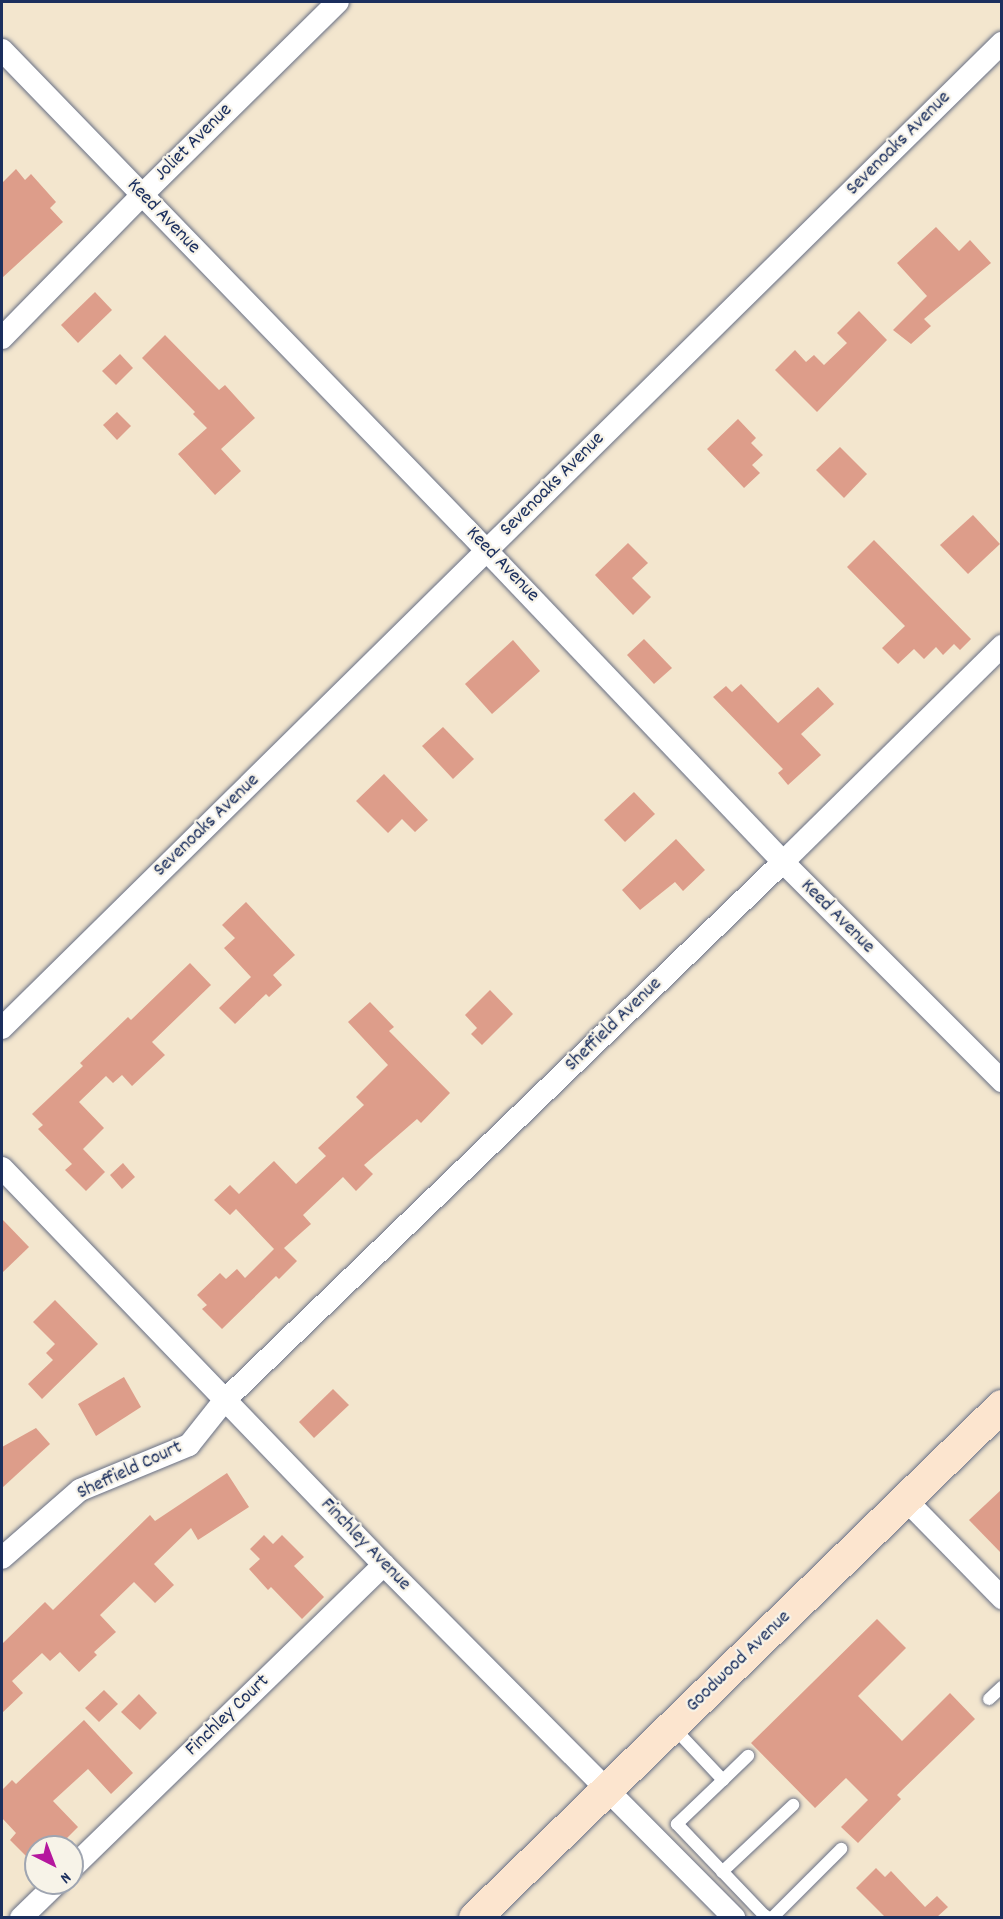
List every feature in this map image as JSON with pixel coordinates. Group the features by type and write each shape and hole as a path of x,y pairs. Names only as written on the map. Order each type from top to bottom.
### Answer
{"street":[{"name":"Joliet Avenue","path":"2,338 142,195 338,2"},
{"name":"Sevenoaks Avenue","path":"2,1028 1002,43"},
{"name":"Keed Avenue","path":"2,50 487,550 783,862 1002,1081"},
{"name":"Sheffield Avenue","path":"224,1401 783,862 1002,646"},
{"name":"Finchley Avenue","path":"2,1168 384,1565 734,1917"},
{"name":"Sheffield Court","path":"2,1558 80,1490 189,1445 224,1401"},
{"name":"Goodwood Avenue","path":"476,1917 1002,1406"},
{"path":"905,1499 1002,1598"},
{"name":"Finchley Court","path":"84,1856 384,1565"},
{"path":"21,1917 44,1895"}],"lane":[{"path":"989,1699 1002,1687"},
{"path":"672,1726 723,1780"},
{"path":"748,1756 677,1824 722,1872 771,1917 841,1849"},
{"path":"722,1872 793,1805"}],"building":[{"path":"16,169 25,180 31,174 56,202 50,208 63,222 2,278 2,183"},
{"path":"936,227 959,251 970,240 991,263 924,319 931,326 911,344 893,330 927,296 897,263"},
{"path":"95,292 112,310 78,343 61,325"},
{"path":"859,311 887,340 817,412 775,370 795,350 806,362 814,355 824,365 847,343 837,333"},
{"path":"165,335 219,390 225,385 255,418 221,449 241,471 215,495 178,454 207,428 193,414 195,412 142,358"},
{"path":"120,354 133,368 116,385 102,371"},
{"path":"117,412 131,426 117,440 103,425"},
{"path":"738,419 756,438 751,443 763,455 752,465 760,473 744,488 707,449"},
{"path":"840,447 867,474 844,498 816,470"},
{"path":"973,515 1000,544 968,574 940,545"},
{"path":"874,540 971,639 960,650 954,644 943,655 936,647 924,659 914,649 898,664 882,648 905,626 847,567"},
{"path":"628,543 648,563 632,578 651,597 633,615 595,575"},
{"path":"644,639 672,668 654,684 627,655"},
{"path":"513,640 540,671 492,714 465,684"},
{"path":"741,684 778,723 818,687 834,704 801,734 821,755 788,785 778,773 783,769 713,697 726,686 732,692"},
{"path":"443,727 474,759 453,779 422,746"},
{"path":"384,774 428,820 415,832 402,819 388,833 356,801"},
{"path":"634,792 655,814 625,842 604,820"},
{"path":"676,839 705,870 683,891 675,882 640,910 622,890"},
{"path":"246,902 295,955 273,975 282,985 269,997 266,994 235,1024 219,1008 251,977 224,948 235,938 222,925"},
{"path":"190,963 211,985 152,1042 165,1055 132,1086 122,1075 113,1083 106,1076 79,1102 104,1128 83,1149 105,1172 86,1191 65,1170 72,1164 38,1129 43,1125 32,1114 83,1066 80,1063 128,1017 131,1020"},
{"path":"490,990 513,1014 482,1045 471,1034 477,1028 465,1015"},
{"path":"370,1002 394,1027 389,1031 450,1093 421,1123 417,1119 364,1165 373,1174 356,1191 343,1177 303,1215 311,1224 284,1248 297,1261 279,1279 276,1276 222,1329 202,1309 207,1305 197,1295 220,1273 226,1279 237,1269 245,1278 274,1249 236,1209 230,1215 214,1200 230,1185 239,1194 274,1161 296,1184 326,1156 318,1148 364,1105 356,1097 388,1065 348,1022"},
{"path":"123,1163 135,1177 122,1189 110,1175"},
{"path":"2,1219 29,1247 2,1273"},
{"path":"55,1300 98,1344 42,1399 28,1384 53,1360 46,1353 55,1344 33,1322"},
{"path":"124,1377 141,1407 96,1436 78,1404"},
{"path":"333,1389 349,1405 314,1438 299,1422"},
{"path":"36,1428 50,1444 2,1488 2,1447"},
{"path":"227,1473 249,1507 198,1540 191,1528 154,1564 174,1585 155,1603 134,1582 100,1615 116,1632 94,1652 97,1655 79,1672 60,1652 50,1661 42,1653 12,1681 23,1693 2,1713 2,1644 45,1602 53,1610 150,1515 155,1521"},
{"path":"1002,1489 1002,1554 969,1520"},
{"path":"264,1535 273,1544 282,1535 304,1557 294,1566 324,1597 302,1619 271,1587 268,1590 249,1569 260,1559 250,1549"},
{"path":"877,1619 906,1648 858,1696 902,1741 950,1693 975,1719 897,1795 901,1799 858,1843 841,1827 868,1800 846,1778 815,1808 751,1743"},
{"path":"104,1690 118,1704 99,1722 85,1708"},
{"path":"139,1694 157,1713 140,1730 121,1712"},
{"path":"84,1720 133,1773 111,1794 88,1769 53,1801 78,1827 70,1835 24,1835 24,1854 10,1840 16,1833 2,1818 2,1790 12,1780 16,1784"},
{"path":"876,1868 885,1877 891,1871 925,1907 937,1896 948,1907 937,1917 885,1917 856,1888"}]}
